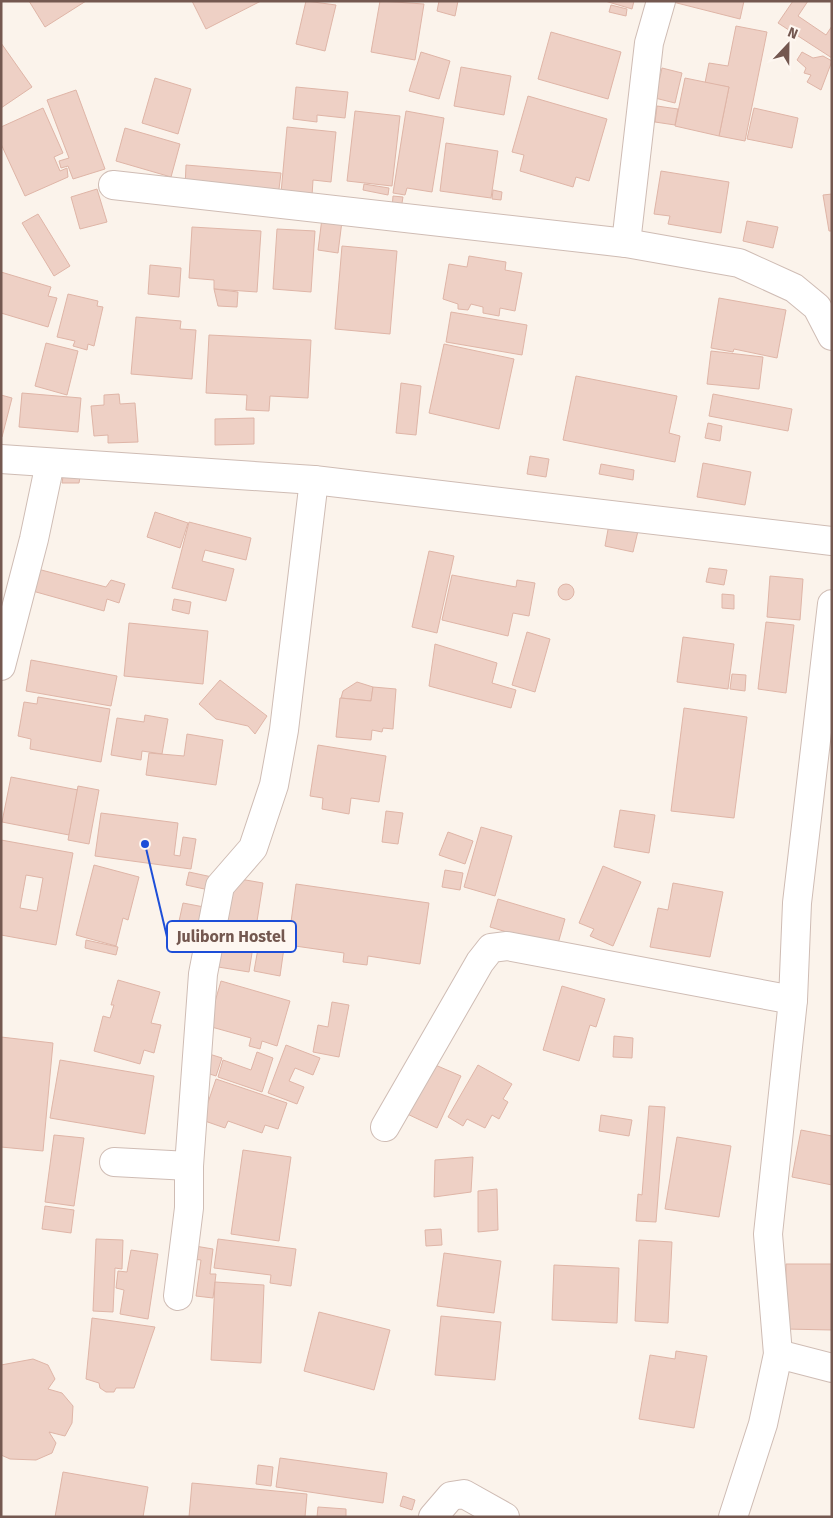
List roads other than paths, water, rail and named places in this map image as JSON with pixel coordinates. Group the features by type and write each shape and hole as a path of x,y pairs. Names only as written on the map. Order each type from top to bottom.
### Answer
{"street":[{"path":"626,243 649,43 661,1"},
{"path":"113,185 626,243 739,263 794,288 817,307 832,336"},
{"path":"1,459 314,480 832,541"},
{"path":"1,666 34,539 50,463"},
{"path":"178,1296 189,1208 189,1166 203,974 220,886 242,863 253,848 274,785 284,730 314,480"},
{"path":"733,1517 763,1424 778,1354 768,1234 793,1000 798,903 832,604"},
{"path":"385,1127 480,962 492,948 506,946 793,1000"},
{"path":"114,1162 189,1166"},
{"path":"778,1354 832,1368"},
{"path":"433,1517 451,1496 464,1494 505,1517"}],"place":[{"name":"Juliborn Hostel","path":"145,844"}]}
